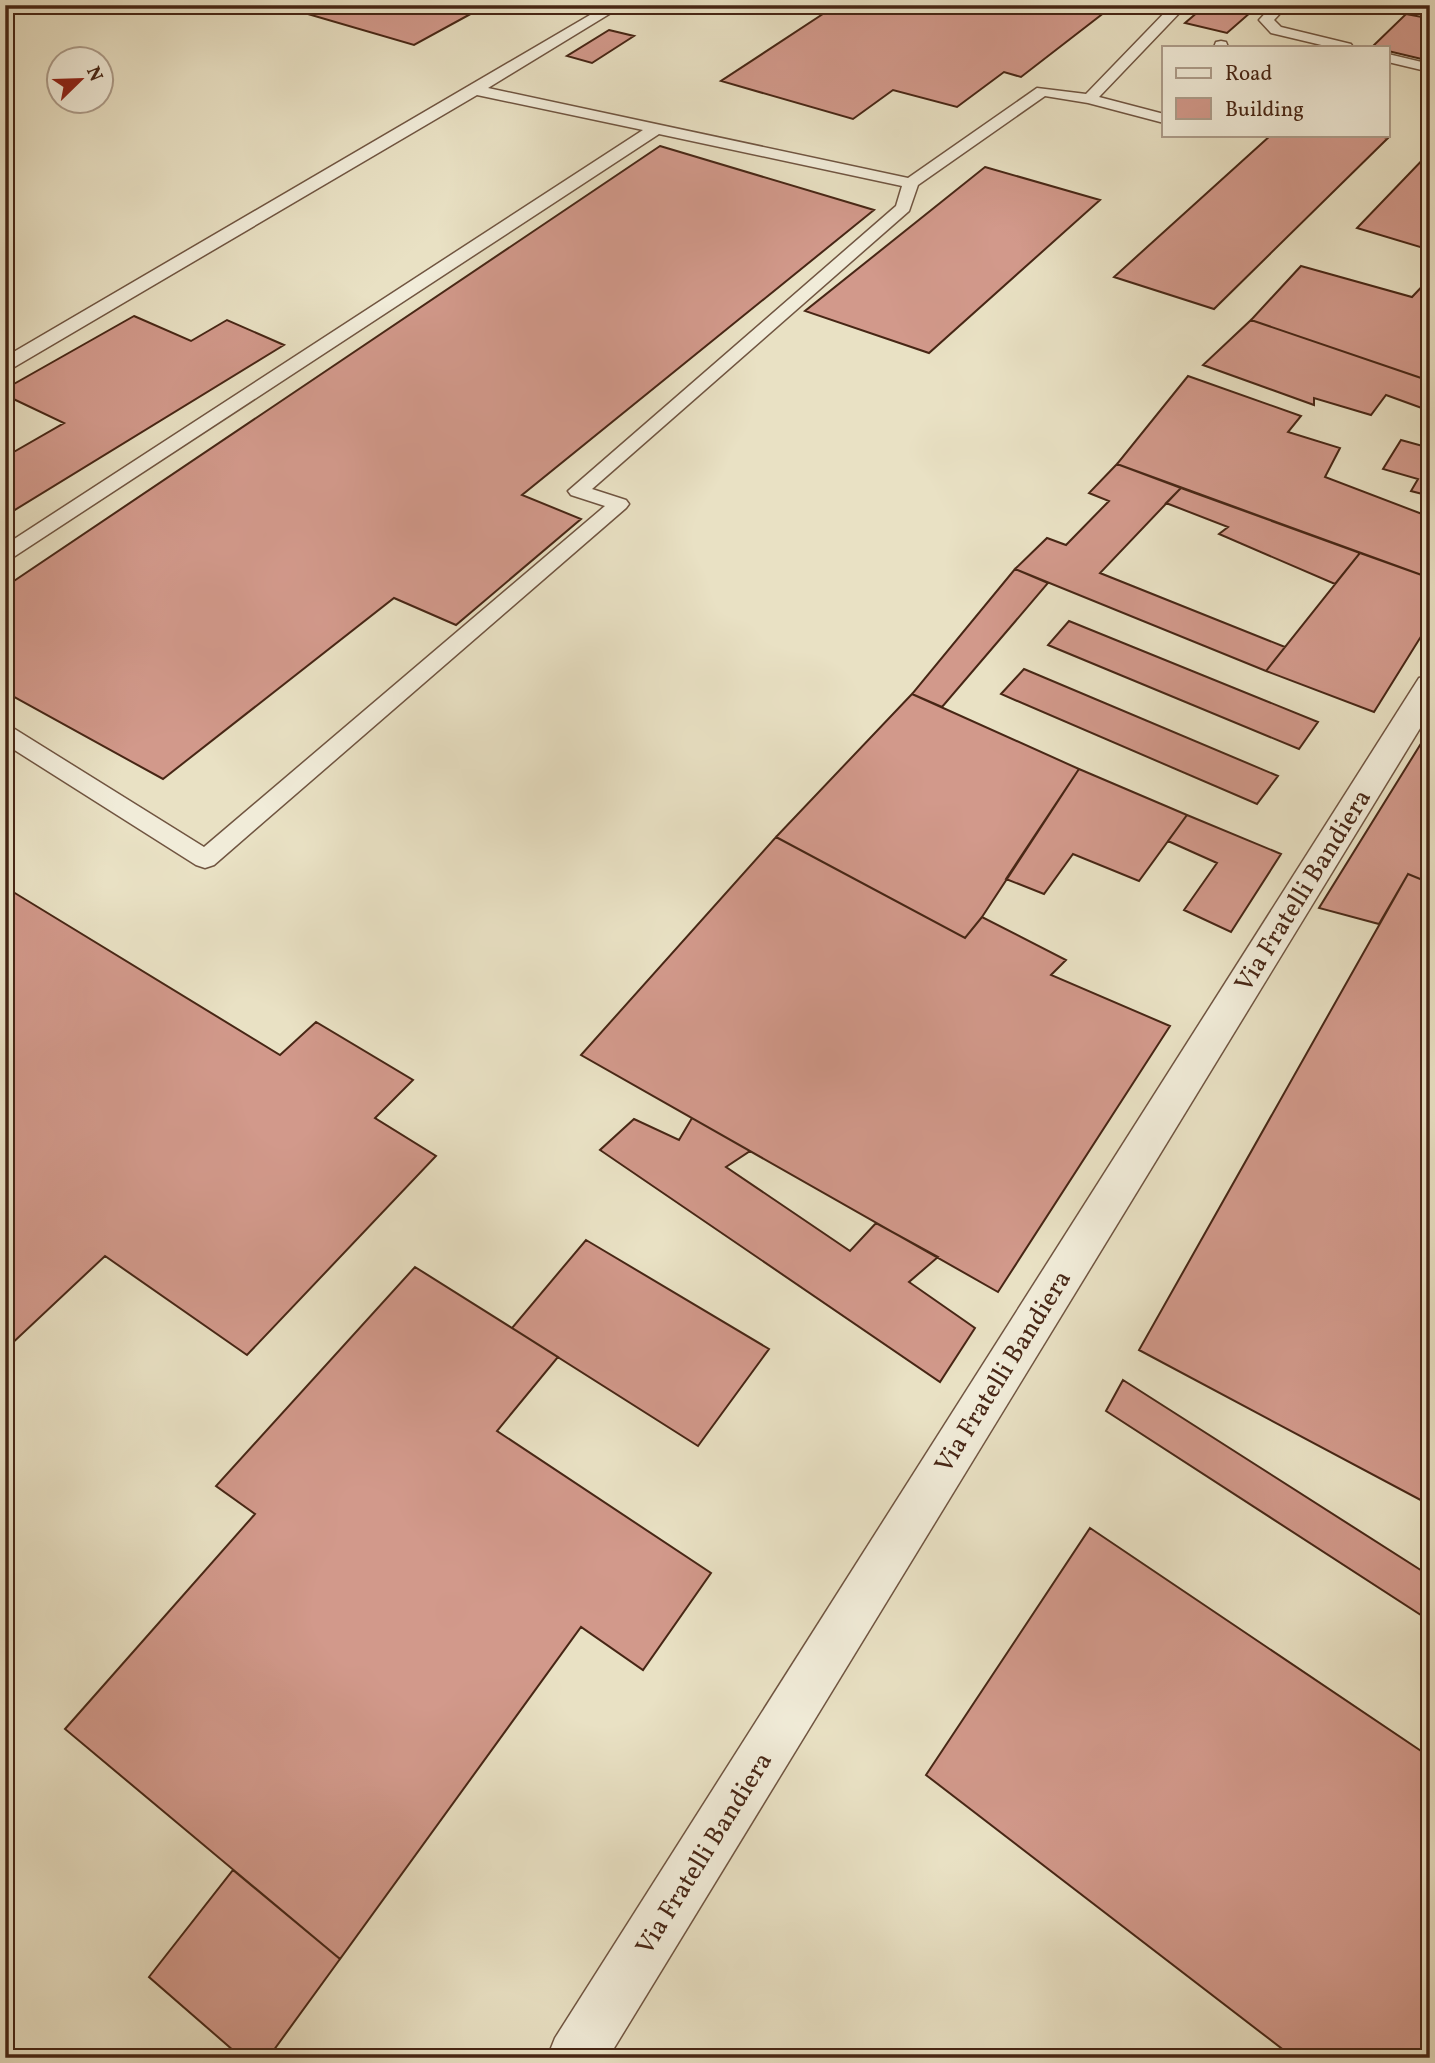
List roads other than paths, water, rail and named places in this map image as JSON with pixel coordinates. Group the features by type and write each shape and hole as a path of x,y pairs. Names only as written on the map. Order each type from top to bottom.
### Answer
{"street":[{"name":"Via Fratelli Bandiera","path":"575,2058 1430,685"}],"lane":[{"path":"5,365 617,5"},
{"path":"1089,99 1180,5"},
{"path":"1281,5 1266,20 1276,30 1342,46"},
{"path":"1390,58 1430,68"},
{"path":"475,90 911,183"},
{"path":"5,733 205,859 619,504 578,491 903,208 911,183 1042,91 1089,99 1162,118"},
{"path":"5,554 657,128"}]}
